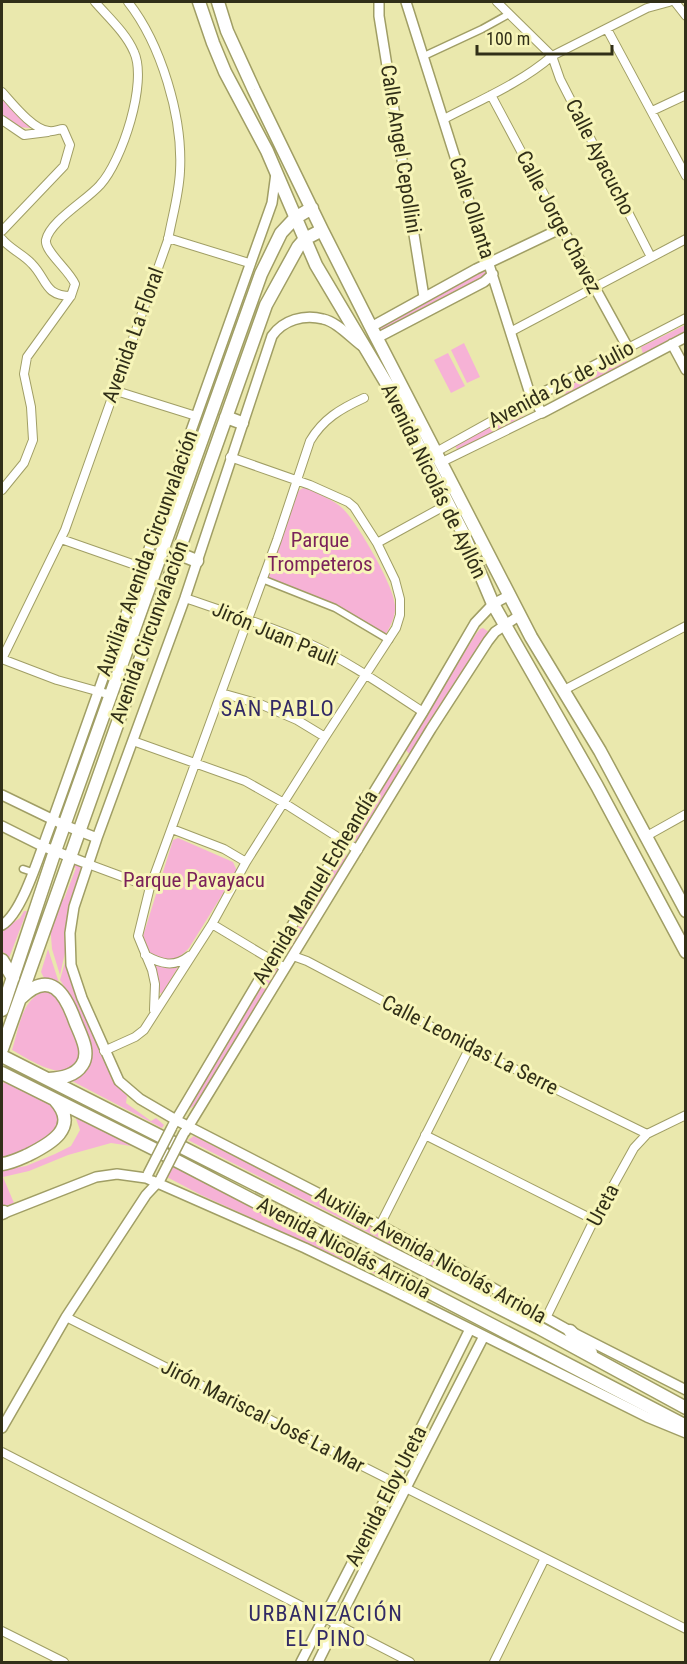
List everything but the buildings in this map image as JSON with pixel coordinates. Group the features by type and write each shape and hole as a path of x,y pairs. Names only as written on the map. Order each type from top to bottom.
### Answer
{"main road":[{"name":"Avenida Nicolás de Ayllón","path":"199,2 225,72 258,132 316,265 388,386 463,533 504,626 597,786 686,952"},
{"name":"Avenida Nicolás de Ayllón","path":"218,2 227,31 254,90 374,332 520,615 600,751 686,911"},
{"name":"Avenida Circunvalación","path":"2,1010 55,851 58,822 111,695 261,274 281,233 294,218 312,208"},
{"path":"304,239 322,230"},
{"name":"Avenida Circunvalación","path":"2,1049 266,305 304,239"},
{"path":"226,417 242,423"},
{"path":"177,553 197,561"},
{"path":"2,960 13,978"},
{"path":"20,999 30,990 50,985 59,990 69,1002 85,1048 85,1057 82,1065 75,1072 49,1079"},
{"name":"Avenida Nicolás Arriola","path":"2,1056 539,1328 686,1408"},
{"name":"Avenida Nicolás Arriola","path":"2,1072 686,1426"},
{"path":"2,1164 43,1148 57,1138 63,1128 64,1118 61,1108 54,1099"},
{"path":"570,1331 600,1362"}],"street":[{"path":"2,490 24,463 33,440 31,406 24,374 27,357 71,296 75,284 71,274 47,249 46,240 52,228 101,185 112,171 127,135 137,91 138,63 134,51 127,39 95,2"},
{"name":"Avenida La Floral","path":"2,659 60,539 168,238 177,198 180,148 176,116 165,76 146,26 128,2"},
{"name":"Calle Angel Cepollini","path":"379,2 379,16 424,297"},
{"name":"Calle Ollanta","path":"406,2 533,398 542,412"},
{"path":"497,2 552,56"},
{"path":"444,118 492,95 537,68 552,56 647,8 669,2"},
{"path":"675,2 686,16"},
{"path":"424,56 509,14"},
{"path":"607,29 683,166 686,176"},
{"name":"Calle Ayacucho","path":"552,56 560,79 651,257"},
{"path":"2,92 21,115 49,131"},
{"path":"652,111 686,94"},
{"name":"Calle Jorge Chavez","path":"492,95 628,348"},
{"path":"2,120 24,135 63,129 70,145 64,166 2,231"},
{"name":"Auxiliar Avenida Circunvalación","path":"2,925 13,915 25,893 27,870 58,822 98,691 272,203 276,173"},
{"path":"374,332 424,297 489,262 562,228"},
{"path":"168,238 249,263"},
{"path":"2,239 32,263 50,290 59,296 71,296"},
{"path":"512,331 686,239"},
{"path":"374,332 484,282 493,274"},
{"path":"174,1124 126,1090 119,1082 104,1051 71,965 70,933 74,907 185,598 268,346 278,328 303,318 323,319 334,324 366,349"},
{"name":"Avenida 26 de Julio","path":"439,457 533,398 686,318"},
{"name":"Avenida 26 de Julio","path":"439,457 542,412 686,337"},
{"path":"672,344 686,370"},
{"path":"113,390 196,416"},
{"path":"152,1017 156,1002 155,984 152,970 138,936 150,887 298,480 310,441 318,428 330,416 364,398"},
{"path":"104,1051 135,1037 144,1030 212,924 246,862 389,640 400,615 400,598 395,580 377,543 354,507 348,502 298,480 230,457"},
{"path":"377,543 448,504"},
{"path":"60,539 141,567"},
{"path":"262,579 335,608 389,640"},
{"name":"Avenida Manuel Echeandía","path":"146,1195 147,1176 174,1124 475,623 493,604 510,595"},
{"name":"Jirón Juan Pauli","path":"185,598 248,619 308,643 366,675 423,712"},
{"name":"Avenida Manuel Echeandía","path":"2,1428 66,1317 146,1195 159,1181 186,1130 411,762 488,641 520,615"},
{"path":"564,690 686,626"},
{"path":"2,659 57,680 111,695"},
{"path":"221,693 260,704 297,720 325,737"},
{"path":"133,741 245,781 284,802 358,850"},
{"path":"398,753 411,762"},
{"path":"2,795 97,838"},
{"path":"645,837 686,814"},
{"path":"2,826 42,846 150,887"},
{"path":"172,829 224,849 246,862"},
{"path":"212,924 272,958 285,968"},
{"path":"145,955 166,964 183,961 192,953"},
{"name":"Calle Leonidas La Serre","path":"293,956 647,1134"},
{"path":"380,1225 470,1047"},
{"name":"Ureta","path":"546,1318 594,1221 634,1148 647,1134 686,1115"},
{"name":"Auxiliar Avenida Nicolás Arriola","path":"174,1124 380,1225 570,1331 686,1390"},
{"path":"425,1135 594,1221"},
{"path":"2,1213 96,1177 117,1174 147,1176"},
{"name":"Auxiliar Avenida Nicolás Arriola","path":"147,1176 304,1248 647,1418 686,1433"},
{"name":"Jirón Mariscal José La Mar","path":"66,1317 686,1629"},
{"name":"Avenida Eloy Ureta","path":"300,1662 394,1482 470,1329"},
{"name":"Avenida Eloy Ureta","path":"318,1662 484,1336"},
{"path":"452,1365 465,1372"},
{"path":"417,1435 431,1441"},
{"path":"2,1452 410,1662"},
{"path":"375,1519 388,1526"},
{"path":"494,1662 545,1558"},
{"path":"338,1588 351,1595"},
{"path":"2,1631 64,1662"}],"green space":[{"path":"2,95 31,128 17,127 2,116"},
{"path":"484,269 487,276 379,331 376,325"},
{"path":"685,325 685,332 643,354 641,347"},
{"path":"464,343 480,377 467,383 451,350"},
{"path":"448,353 465,386 451,393 434,360"},
{"path":"625,356 628,364 566,395 562,389"},
{"path":"523,408 526,411 525,415 458,451 454,444"},
{"name":"Parque Trompeteros","path":"305,487 341,507 359,529 375,557 389,584 395,605 394,617 385,636 335,607 263,579 296,492"},
{"path":"483,628 489,632 490,636 411,756 404,748 476,634"},
{"path":"396,764 400,764 403,770 358,842 353,841 351,836"},
{"name":"Parque Pavayacu","path":"178,838 233,862 237,871 189,948 176,959 167,960 150,954 143,941 143,936 173,840"},
{"path":"341,852 345,853 348,858 289,951 284,945"},
{"path":"73,861 85,865 60,975 52,949 50,924 60,897 64,899 76,868 71,866"},
{"path":"24,911 27,911 9,958 2,951 2,930 20,918"},
{"path":"48,949 59,983 44,978 41,972"},
{"path":"68,951 79,1001 113,1081 127,1096 126,1103 151,1121 156,1118 164,1125 162,1128 72,1081 86,1071 89,1057 80,1022 60,980"},
{"path":"151,962 178,967 162,994 159,992"},
{"path":"274,967 279,974 194,1106 187,1110 186,1108 271,968"},
{"path":"45,991 60,999 77,1040 80,1057 78,1064 72,1069 63,1071 50,1069 12,1050 26,1008 37,995"},
{"path":"4,1081 51,1105 60,1123 51,1138 2,1161 2,1088"},
{"path":"75,1116 138,1147 111,1143 68,1155 29,1171 3,1177 14,1203 2,1207 2,1170 26,1166 71,1146 80,1130"},
{"path":"194,1136 343,1211 490,1292 488,1294 188,1140"},
{"path":"171,1164 386,1275 384,1278 201,1195 165,1176"}],"district":[{"name":"SAN PABLO","path":"278,708"},
{"name":"URBANIZACIÓN EL PINO","path":"326,1626"}]}
